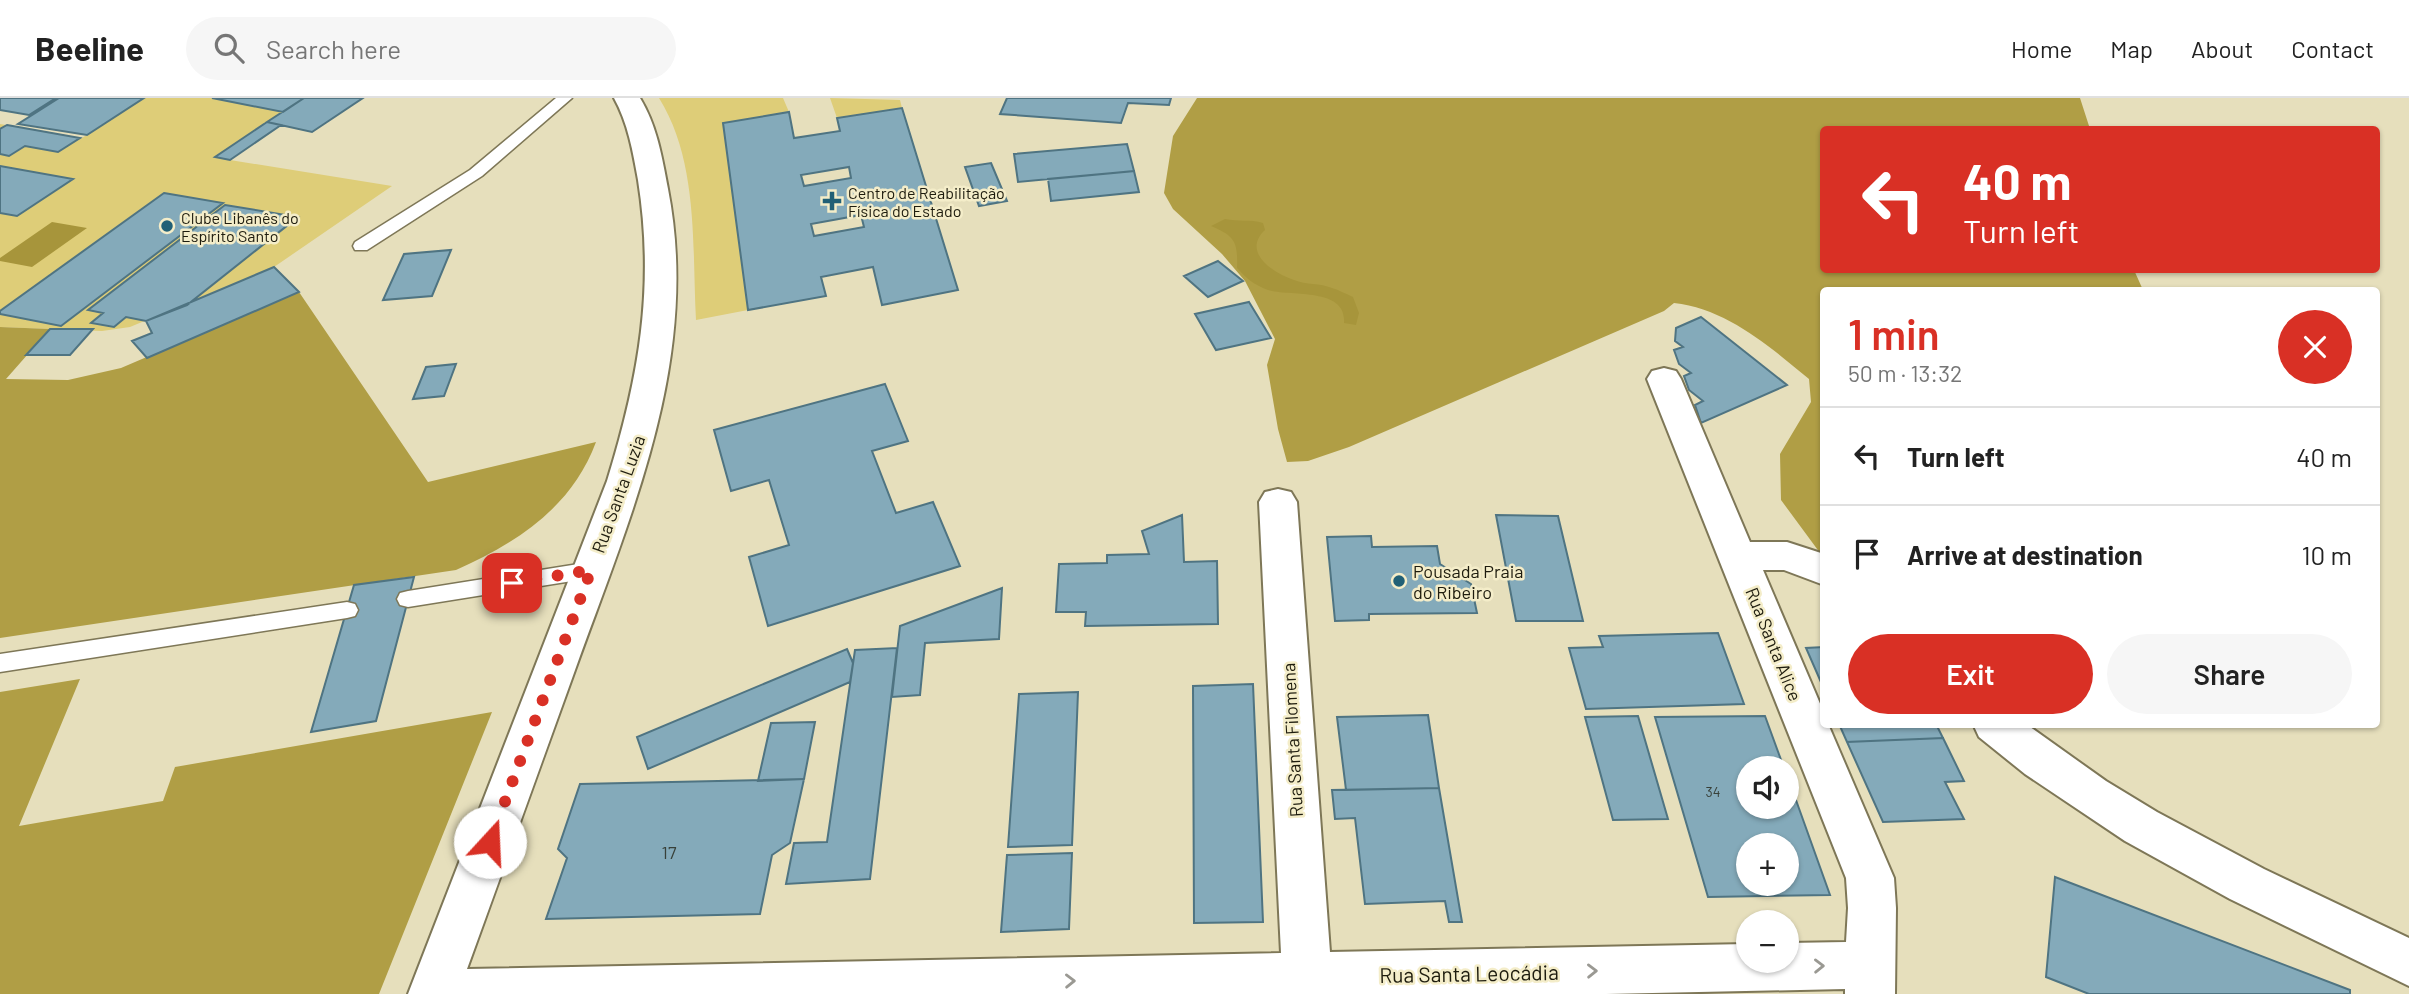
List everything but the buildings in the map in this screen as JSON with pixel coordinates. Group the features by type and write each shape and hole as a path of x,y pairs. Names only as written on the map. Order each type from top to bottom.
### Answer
{"street":[{"name":"Rua Santa Luzia","path":"433,994 625,481 644,423 656,370 664,277 656,195 641,124 627,98"},
{"name":"Rua Santa Alice","path":"1664,379 1870,878 1874,919 1870,980"},
{"name":"Rua Santa Filomena","path":"1278,502 1307,977"},
{"path":"1738,556 1787,556 1820,568"},
{"path":"1999,728 2059,775 2159,835 2289,905 2409,963"},
{"name":"Rua Santa Leocádia","path":"439,994 1307,977 1870,980"}],"lane":[{"path":"361,246 476,173 565,98"},
{"path":"408,599 591,570"},
{"path":"0,663 347,610"}],"shaded area":[{"name":"Clube Libanês do Espírito Santo","path":"144,98 212,98 283,112 230,160 392,186 274,267 130,327 102,331 0,327 0,124 82,138"},
{"path":"659,98 783,98 789,112 723,123 748,310 696,320 693,235 687,177 672,123"},
{"path":"830,98 900,100 902,108 837,118"},
{"path":"1197,98 2080,98 2089,126 1820,126 1820,273 2135,273 2142,287 1820,287 1820,553 1781,500 1780,454 1811,402 1809,379 1763,342 1729,321 1712,313 1674,303 1664,311 1349,447 1308,461 1287,462 1278,429 1267,365 1275,339 1245,281 1222,254 1173,209 1164,193 1173,136"},
{"path":"1225,219 1263,223 1265,230 1257,246 1263,261 1286,277 1303,283 1327,286 1353,297 1359,313 1356,325 1344,323 1343,312 1337,304 1327,299 1268,290 1247,278 1237,268 1237,252 1233,241 1225,233 1211,226"},
{"path":"52,222 87,228 32,267 0,261 0,258"},
{"path":"299,292 428,482 596,442 573,486 557,504 521,535 456,570 0,638 0,327 50,329 6,379 68,380 121,368"},
{"path":"80,679 19,826 163,801 175,767 492,712 379,994 0,994 0,692"}],"place":[{"name":"Centro de Reabilitação Física do Estado","path":"832,201"},
{"name":"Clube Libanês do Espírito Santo","path":"167,226"},
{"name":"Pousada Praia do Ribeiro","path":"1399,581"}],"route":[{"path":"490,842 591,570 512,583"}]}
